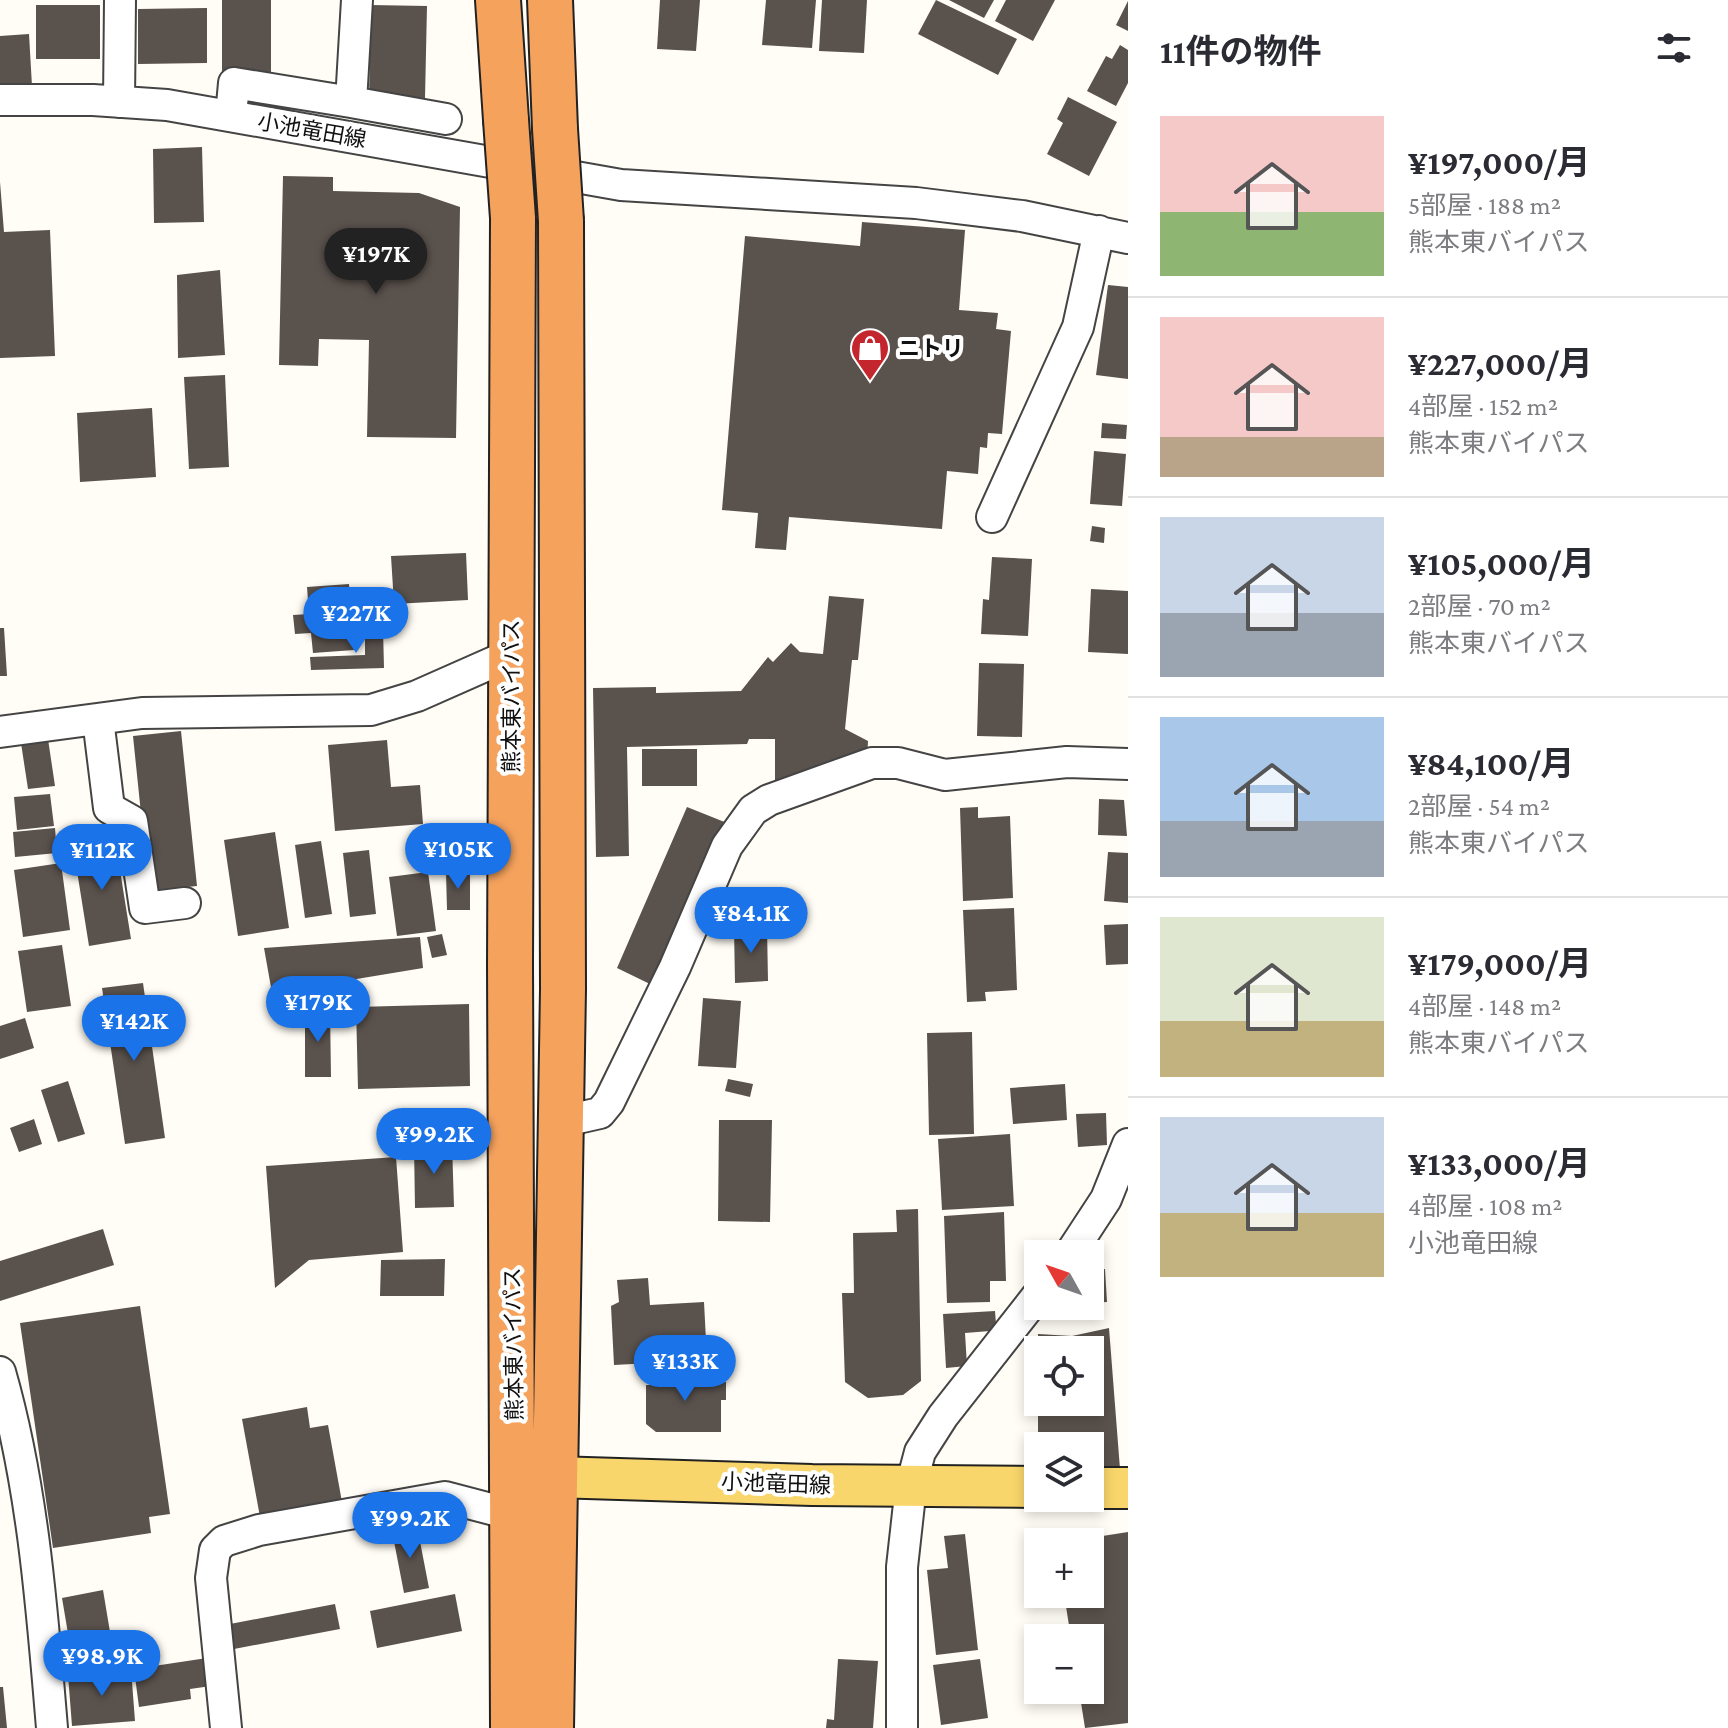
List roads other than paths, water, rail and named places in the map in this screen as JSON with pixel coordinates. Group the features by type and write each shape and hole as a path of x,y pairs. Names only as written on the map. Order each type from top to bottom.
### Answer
{"highway":[{"name":"熊本東バイパス","path":"513,1728 527,1489 560,1122 563,989 561,221 550,0"},
{"name":"熊本東バイパス","path":"495,13 513,218 510,981 527,1489 551,1728"}],"main road":[{"name":"小池竜田線","path":"527,1489 1024,1487"},
{"path":"1104,1488 1128,1488"}],"street":[{"path":"119,102 120,0"},
{"path":"351,102 357,0"},
{"path":"231,116 234,83 446,119"},
{"name":"小池竜田線","path":"0,100 119,102 231,116 621,185 916,203 1022,216 1114,235"},
{"path":"992,517 1078,327 1114,235"},
{"path":"0,732 142,713 371,710 417,696 512,654"},
{"path":"98,719 109,808 132,821 145,908 185,903"},
{"path":"560,1122 600,1113 609,1102 675,967 727,846 745,818 769,800 854,767 885,762 945,775 1067,762 1128,764"},
{"path":"1079,1240 1106,1199 1128,1144"},
{"path":"902,1728 902,1567 911,1486 920,1452 1024,1313"},
{"path":"0,1372 27,1501 41,1604 52,1728"},
{"path":"226,1728 211,1578 215,1550 224,1541 259,1530 445,1497 527,1489"}],"place":[{"name":"ニトリ","path":"870,382"}]}
